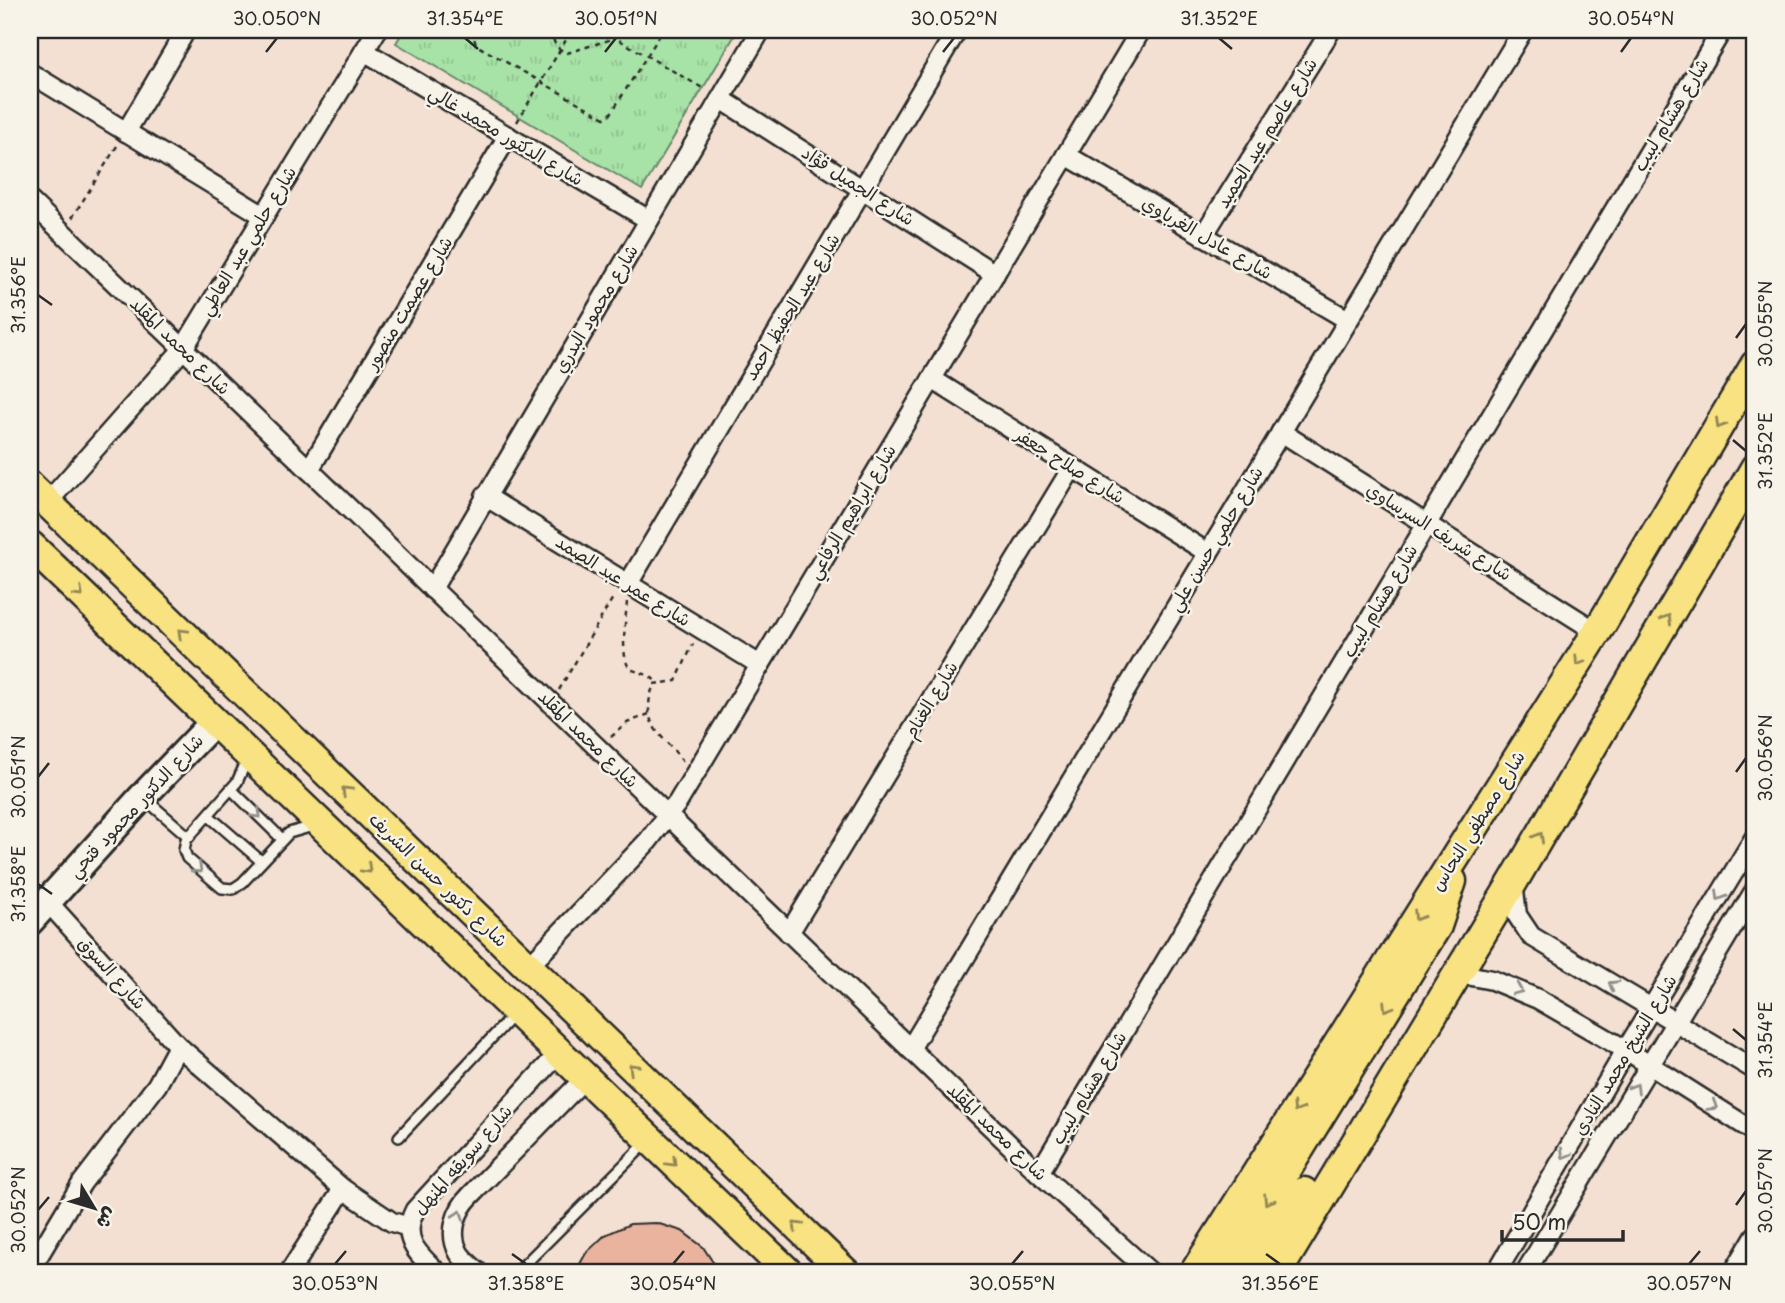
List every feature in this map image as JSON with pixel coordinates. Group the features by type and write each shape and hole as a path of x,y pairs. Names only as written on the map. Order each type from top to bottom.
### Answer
{"main road":[{"name":"شارع مصطفي النحاس","path":"1194,1273 1597,632 1755,365"},
{"path":"1277,1273 1513,882 1755,468"},
{"name":"شارع دكتور حسن الشريف","path":"38,494 846,1273"},
{"path":"30,545 789,1273"},
{"path":"104,617 132,586"},
{"path":"1223,1273 1437,926 1450,893 1455,857"},
{"path":"1253,1273 1417,1011 1435,991 1453,981"}],"street":[{"path":"126,132 186,30"},
{"name":"شارع حلمي عبد العاطي","path":"38,494 183,349 377,30"},
{"name":"شارع محمود البدري","path":"432,589 761,30"},
{"name":"شارع عبد الحفيظ احمد","path":"625,582 957,30"},
{"name":"شارع ابراهيم الرفاعي","path":"528,967 648,841 668,816 1141,30"},
{"name":"شارع عاصم عبد الحميد","path":"1203,236 1331,30"},
{"name":"شارع حلمي حسن علي","path":"910,1049 1522,30"},
{"name":"شارع هشام لبيب","path":"1039,1173 1722,30"},
{"name":"شارع الدكتور محمد غالي","path":"364,51 649,220"},
{"path":"30,73 264,216"},
{"name":"شارع الجميل فؤاد","path":"720,99 995,274"},
{"name":"شارع عصمت منصور","path":"309,471 508,136"},
{"name":"شارع عادل الغرباوي","path":"1066,155 1348,320"},
{"name":"شارع محمد المقلد","path":"30,201 1039,1173 1151,1273"},
{"name":"شارع صلاح جعفر","path":"932,379 1208,553"},
{"name":"شارع شريف السرساوي","path":"1281,432 1597,632"},
{"name":"شارع الغنام","path":"789,933 1072,468"},
{"name":"شارع عمر عبد الصمد","path":"485,496 760,665"},
{"name":"شارع الدكتور محمود فتحي","path":"30,921 214,722"},
{"name":"شارع الشيخ محمد النادي","path":"1496,1273 1626,1050 1755,837"},
{"path":"1513,882 1517,915 1531,936 1755,1070"},
{"name":"شارع الشيخ محمد النادي","path":"1525,1273 1755,890"},
{"name":"شارع السوق","path":"47,901 178,1046 343,1189 392,1222 409,1227"},
{"path":"1453,981 1467,975 1516,988 1626,1050 1755,1132"},
{"path":"30,1270 82,1183 157,1085 178,1046"},
{"name":"شارع سويقه المنهل","path":"438,1273 413,1246 409,1227 412,1216 559,1053"},
{"name":"شارع سويقه المنهل","path":"480,1273 460,1254 456,1243 454,1226 460,1209 585,1078"},
{"path":"289,1273 343,1189"},
{"path":"1733,1273 1755,1236"}],"lane":[{"path":"248,755 243,774 184,845 187,858 227,890 238,887 282,839 296,830 322,827"},
{"path":"231,789 282,839"},
{"path":"142,797 189,837"},
{"path":"208,816 261,861"},
{"path":"399,1137 516,1012"},
{"path":"516,1273 649,1140"}],"path":[{"path":"478,30 474,38 476,45 606,118 663,30"},
{"path":"550,30 556,47 566,53 609,40 615,30"},
{"path":"508,136 572,30"},
{"path":"602,30 720,99"},
{"path":"63,233 126,132"},
{"path":"625,582 624,659 630,668 649,675 656,682 676,681 701,629"},
{"path":"551,703 625,582"},
{"path":"656,682 650,695 649,714 657,734 687,768 690,782"},
{"path":"602,752 618,730 638,717 649,714"}],"green space":[{"path":"404,30 738,30 642,190 396,43"}],"building":[{"path":"656,1223 682,1231 703,1247 720,1273 575,1273 586,1253 605,1235 630,1224"}]}
